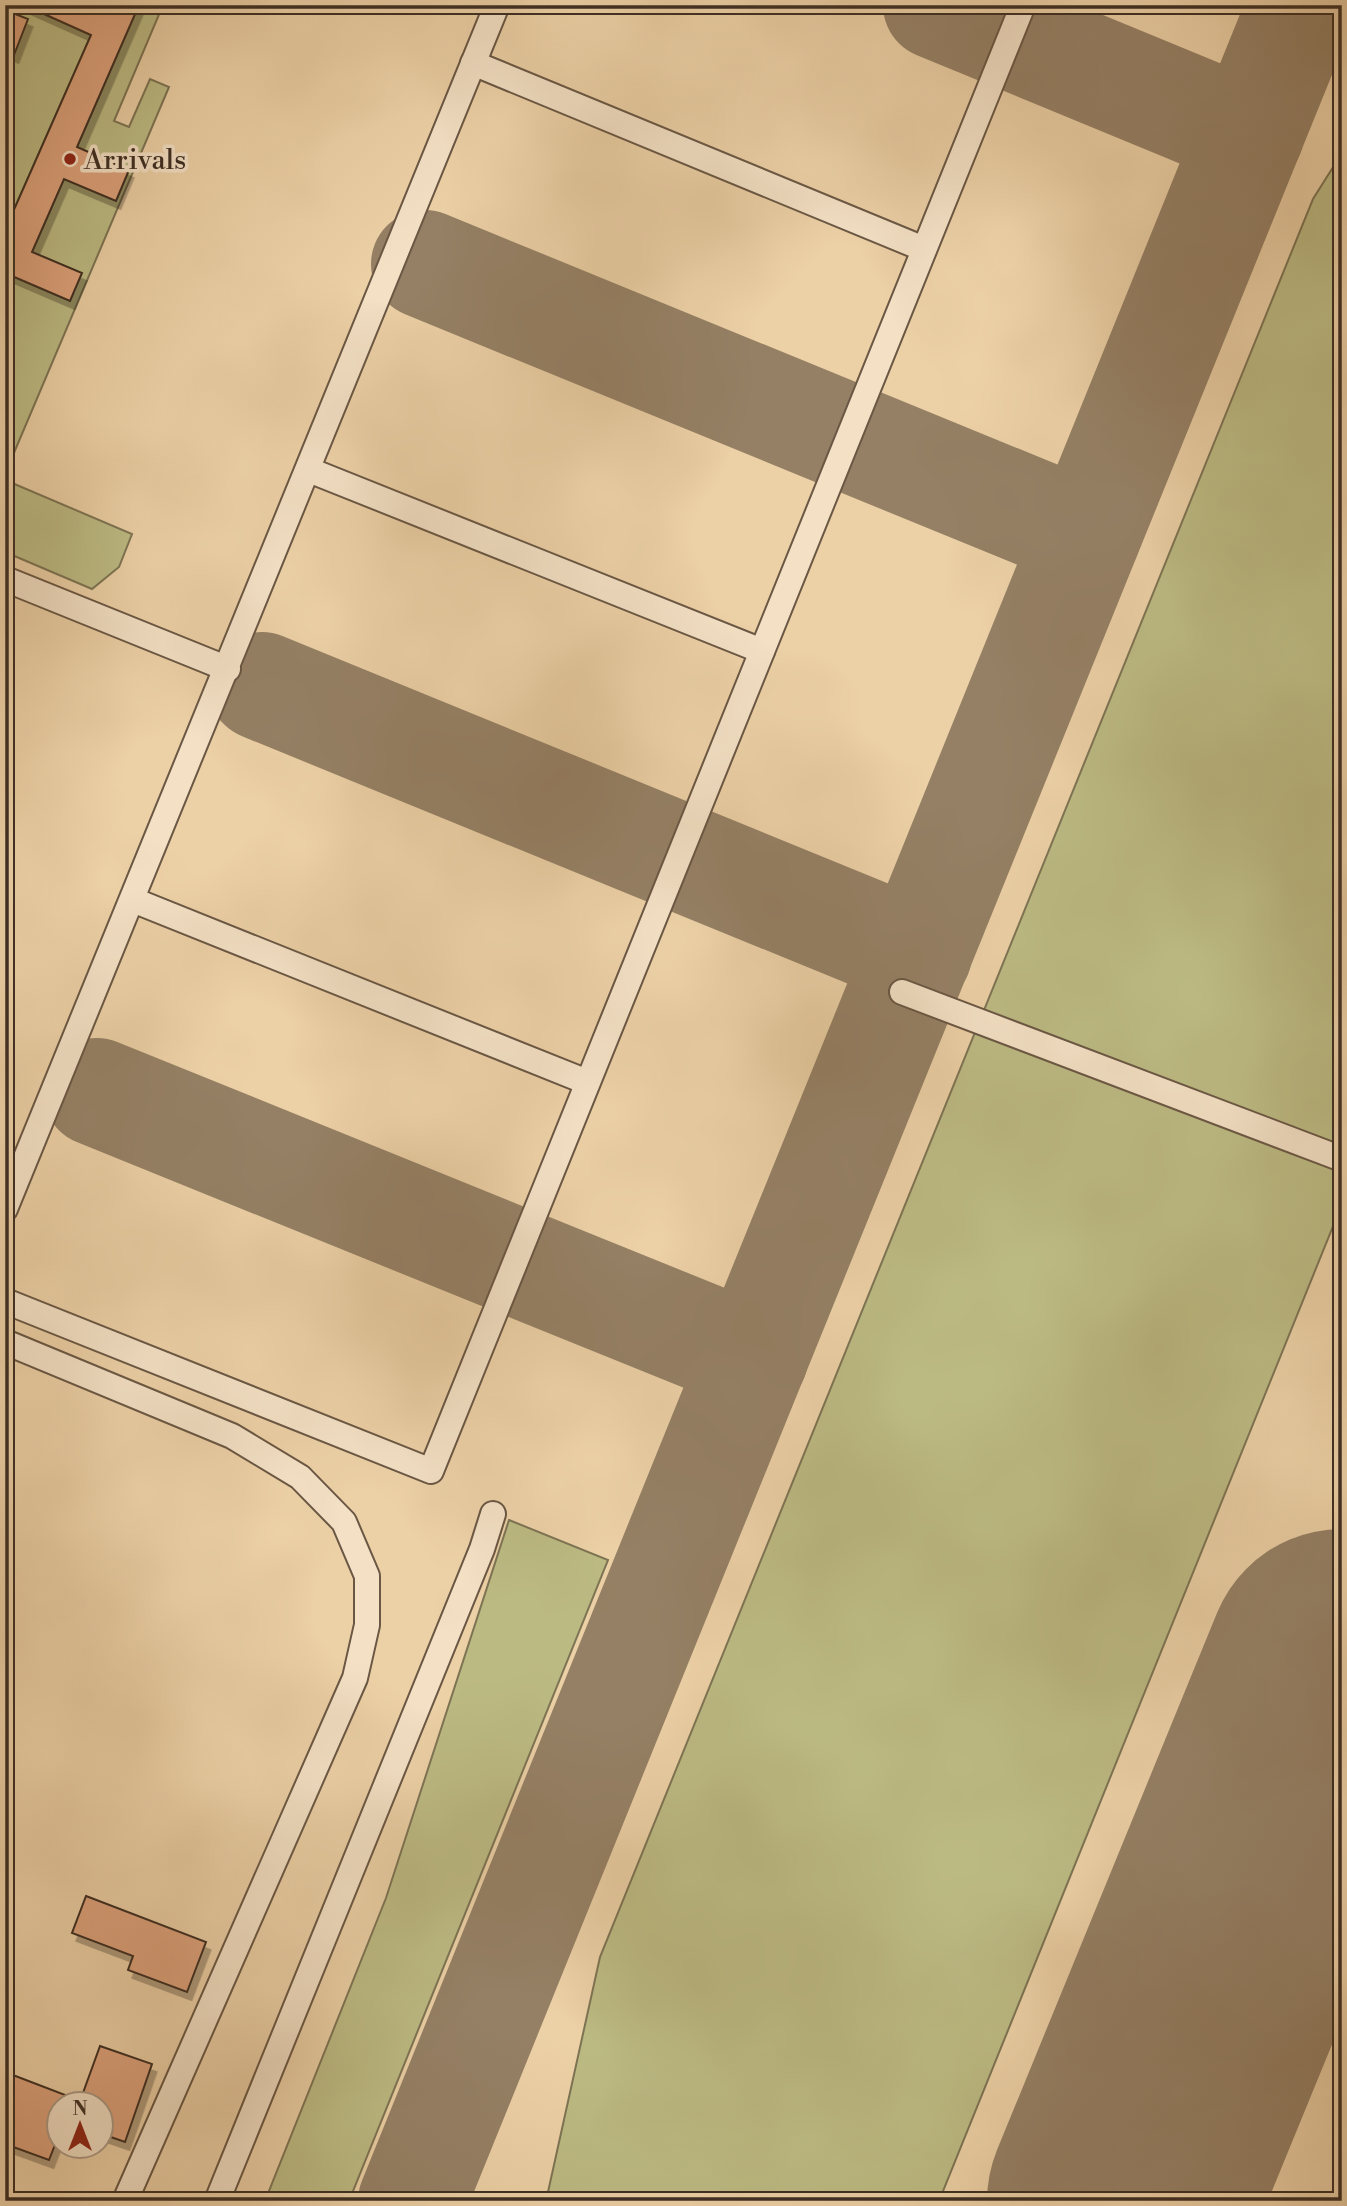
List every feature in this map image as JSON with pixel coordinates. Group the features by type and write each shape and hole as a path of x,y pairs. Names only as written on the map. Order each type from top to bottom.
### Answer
{"lane":[{"path":"5,1209 228,669 496,5"},
{"path":"5,1301 431,1471 1023,5"},
{"path":"473,63 924,249"},
{"path":"309,470 762,651"},
{"path":"5,579 228,669"},
{"path":"133,900 587,1083"},
{"path":"902,992 1342,1159"},
{"path":"5,1342 232,1436 300,1476 344,1522 367,1576 367,1625 355,1678 125,2201"},
{"path":"217,2201 482,1549 493,1514"}],"shaded area":[{"path":"5,5 24,5 91,35 5,230 5,51 13,54"},
{"path":"139,5 163,5 114,121 129,127 150,79 169,87 5,474 5,273 70,301 81,273 32,252 64,179 116,201 129,170 77,147"},
{"path":"1342,153 1342,1204 939,2201 546,2201 600,1957 1313,199"},
{"path":"5,480 132,534 119,567 92,589 5,552"},
{"path":"509,1520 608,1560 349,2201 265,2201 386,1898"}],"building":[{"name":"Arrivals","path":"24,5 139,5 77,147 129,170 116,201 64,179 32,252 82,273 70,301 5,273 5,230 91,35"},
{"path":"5,10 28,19 14,55 5,51"},
{"path":"86,1896 206,1942 187,1992 128,1970 133,1956 72,1933"},
{"path":"100,2046 152,2064 125,2142 116,2139 116,2090 84,2090"},
{"path":"5,2072 52,2090 46,2090 46,2159 5,2144"}],"taxiway":[{"path":"937,5 1250,134"},
{"path":"412,2201 1302,5"},
{"path":"425,264 1087,535"},
{"path":"262,686 918,954"},
{"path":"97,1092 754,1358"}],"runway":[{"path":"1122,2201 1342,1664"}],"place":[{"name":"Arrivals","path":"70,159"}]}
